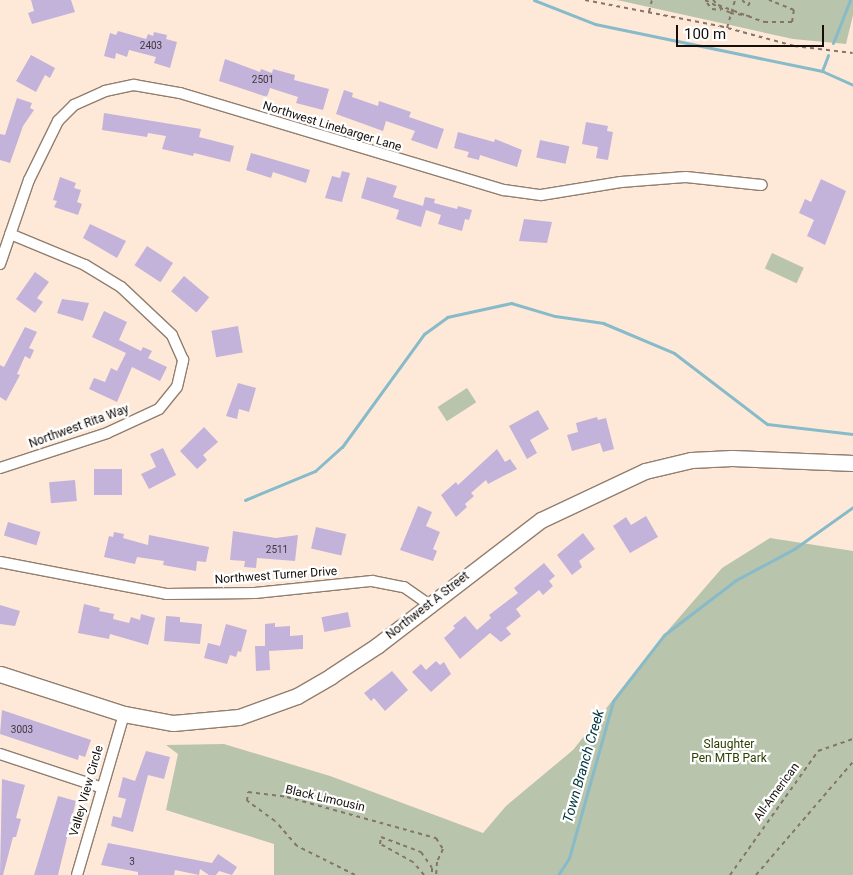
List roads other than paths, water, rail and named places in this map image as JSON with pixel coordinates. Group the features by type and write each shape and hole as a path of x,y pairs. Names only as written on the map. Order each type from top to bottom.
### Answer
{"street":[{"name":"Northwest Linebarger Lane","path":"0,264 29,180 58,121 74,105 105,91 134,85 180,93 504,190 541,195 621,182 686,177 762,185"},
{"name":"Northwest Rita Way","path":"0,468 106,433 159,409 177,387 183,360 172,335 121,287 54,250 10,234"},
{"name":"Northwest A Street","path":"0,674 124,714 173,723 239,717 297,696 331,676 430,605 541,520 645,471 691,460 732,458 853,463"},
{"name":"Northwest Turner Drive","path":"0,562 166,594 255,593 372,581 404,587 430,605"},
{"name":"Valley View Circle","path":"77,875 100,787 124,714"},
{"path":"0,754 100,787"}],"waterway":[{"path":"534,0 595,24 822,71 853,85"},
{"path":"833,43 850,0"},
{"path":"822,71 828,55"},
{"path":"245,500 315,471 342,447 424,334 447,317 511,303 555,316 603,323 674,353 767,424 853,434"},
{"name":"Town Branch Creek","path":"558,875 569,858 613,701 664,635 736,580 794,549 853,507"}],"park label":[{"name":"Slaughter Pen MTB Park","path":"729,752"}]}
